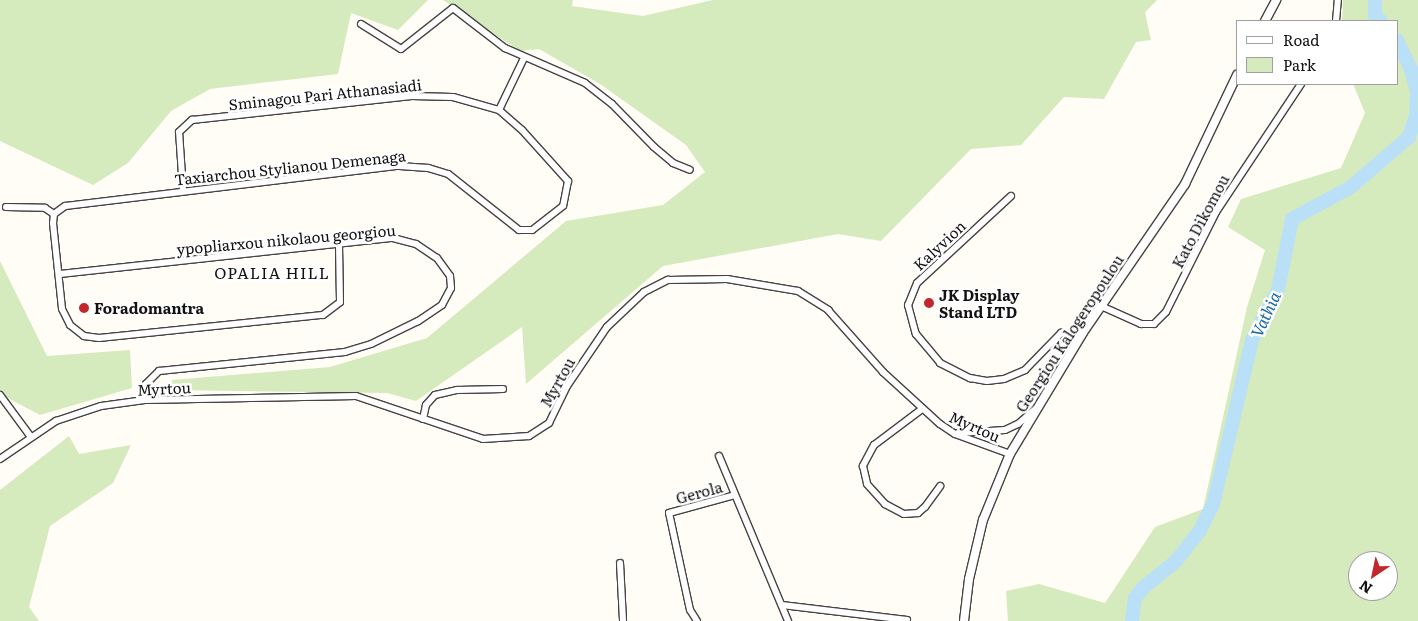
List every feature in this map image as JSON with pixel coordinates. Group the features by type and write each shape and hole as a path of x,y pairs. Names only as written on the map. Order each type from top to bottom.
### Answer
{"street":[{"path":"1266,20 1276,0"},
{"path":"1336,20 1338,0"},
{"path":"361,24 401,50 453,8 498,43 524,58 585,84 612,104 666,158 690,170"},
{"path":"499,110 524,58"},
{"name":"Georgiou Kalogeropoulou","path":"964,621 969,579 983,520 1010,454 1035,409 1082,334 1184,184 1236,77"},
{"name":"Kato Dikomou","path":"1101,306 1141,324 1154,324 1166,312 1216,212 1300,85"},
{"name":"Sminagou Pari Athanasiadi","path":"183,190 179,132 192,120 412,96 453,97 499,110 522,130 568,181 563,206"},
{"name":"Taxiarchou Stylianou Demenaga","path":"54,214 65,206 183,190 396,166 428,168 448,174 519,230 532,230 563,206"},
{"name":"Kalyvion","path":"1011,196 917,282 908,305 916,334 940,362 970,378 986,380 1004,379 1025,370 1061,333 1082,334"},
{"path":"6,207 46,208 54,214 62,309 70,325 84,336 100,338 313,316 332,311 340,302 339,244"},
{"name":"ypopliarxou nikolaou georgiou","path":"60,274 393,238 416,244 437,258 450,276 451,288 442,305 418,322 371,344 345,352 159,371 146,384 145,400"},
{"name":"Myrtou","path":"0,459 56,421 101,406 145,400 356,396 482,439 529,436 548,423 567,386 607,328 644,292 668,280 727,280 798,291 828,310 922,409 955,434 1010,454"},
{"path":"423,419 426,405 435,395 456,390 503,389"},
{"path":"0,395 31,437"},
{"path":"922,409 874,445 863,466 867,484 885,504 904,514 918,513 925,507 940,486"},
{"path":"955,434 983,434 1005,430 1035,409"},
{"path":"718,456 788,621"},
{"name":"Gerola","path":"697,621 690,610 669,513 735,495"},
{"path":"620,563 623,621"},
{"path":"782,605 907,620"}],"green space":[{"path":"0,0 428,0 398,30 351,13 338,74 210,89 171,111 128,163 93,185 0,141"},
{"path":"443,0 573,0 572,6 643,16 713,0 1157,0 1145,12 1151,40 1136,42 1104,99 1064,97 1021,145 971,149 881,241 838,234 663,266 526,384 522,327 416,401 387,393 170,390 172,380 330,367 427,338 566,221 663,205 705,172 686,145 600,84 539,49 520,51"},
{"path":"1343,0 1418,0 1418,621 1008,621 1006,591 1039,584 1105,603 1155,527 1203,509 1247,307 1265,250 1228,227 1241,199 1341,168 1365,113 1353,85 1398,85 1398,20 1342,20"},
{"path":"0,261 47,356 130,350 132,388 40,415 0,394"},
{"path":"69,436 79,454 131,445 113,483 50,526 29,607 39,621 0,621 0,490"}],"waterway":[{"name":"Vathia","path":"1375,0 1375,15 1380,20"},
{"name":"Vathia","path":"1132,621 1135,598 1143,588 1176,561 1200,530 1213,505 1252,340 1278,290 1292,219 1351,187 1409,137 1416,116 1417,92 1411,69 1398,42"}],"place":[{"name":"JK Display Stand LTD","path":"929,303"},
{"name":"Foradomantra","path":"84,308"}],"district":[{"name":"OPALIA HILL","path":"272,272"}]}
